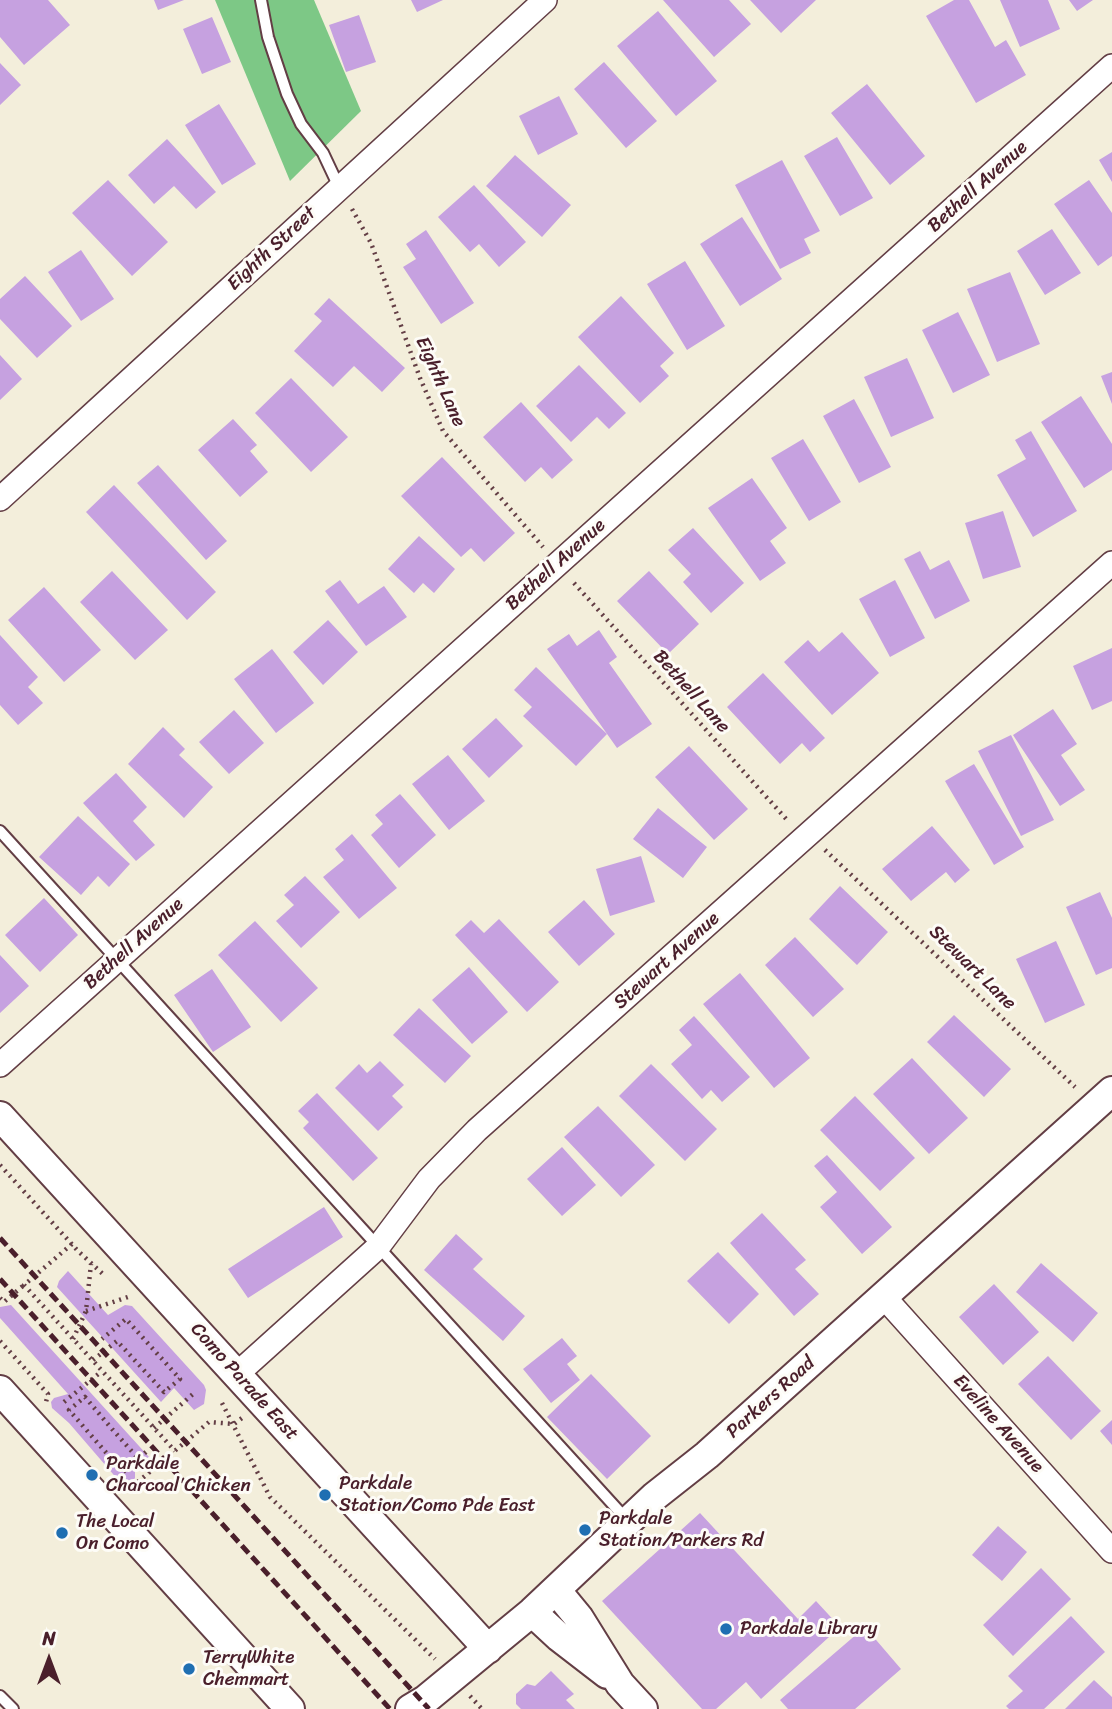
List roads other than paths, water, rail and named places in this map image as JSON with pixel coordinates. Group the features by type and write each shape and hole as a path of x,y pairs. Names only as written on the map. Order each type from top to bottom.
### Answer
{"street":[{"name":"Eighth Street","path":"0,499 545,0"},
{"name":"Bethell Avenue","path":"0,1065 1112,66"},
{"name":"Stewart Avenue","path":"237,1374 378,1247 429,1179 477,1130 1112,563"},
{"name":"Parkers Road","path":"419,1706 532,1612 628,1521 707,1455 1103,1099"},
{"name":"Como Parade East","path":"0,1116 488,1649"},
{"name":"Eveline Avenue","path":"884,1297 1112,1551"},
{"path":"0,1390 291,1707"},
{"path":"556,1590 579,1618 620,1684"},
{"path":"532,1612 559,1637 620,1684 643,1709"}],"lane":[{"path":"261,0 268,37 287,94 301,124 323,153 339,187"},
{"path":"0,831 628,1521"},
{"path":"0,1696 13,1709"}],"railway":[{"path":"0,1238 429,1709"},
{"path":"0,1279 390,1709"}],"place":[{"name":"Parkdale Charcoal Chicken","path":"92,1475"},
{"name":"Parkdale Station/Como Pde East","path":"325,1495"},
{"name":"Parkdale Station/Parkers Rd","path":"585,1530"},
{"name":"The Local On Como","path":"62,1533"},
{"name":"Parkdale Library","path":"726,1629"},
{"name":"TerryWhite Chemmart","path":"189,1669"}]}
